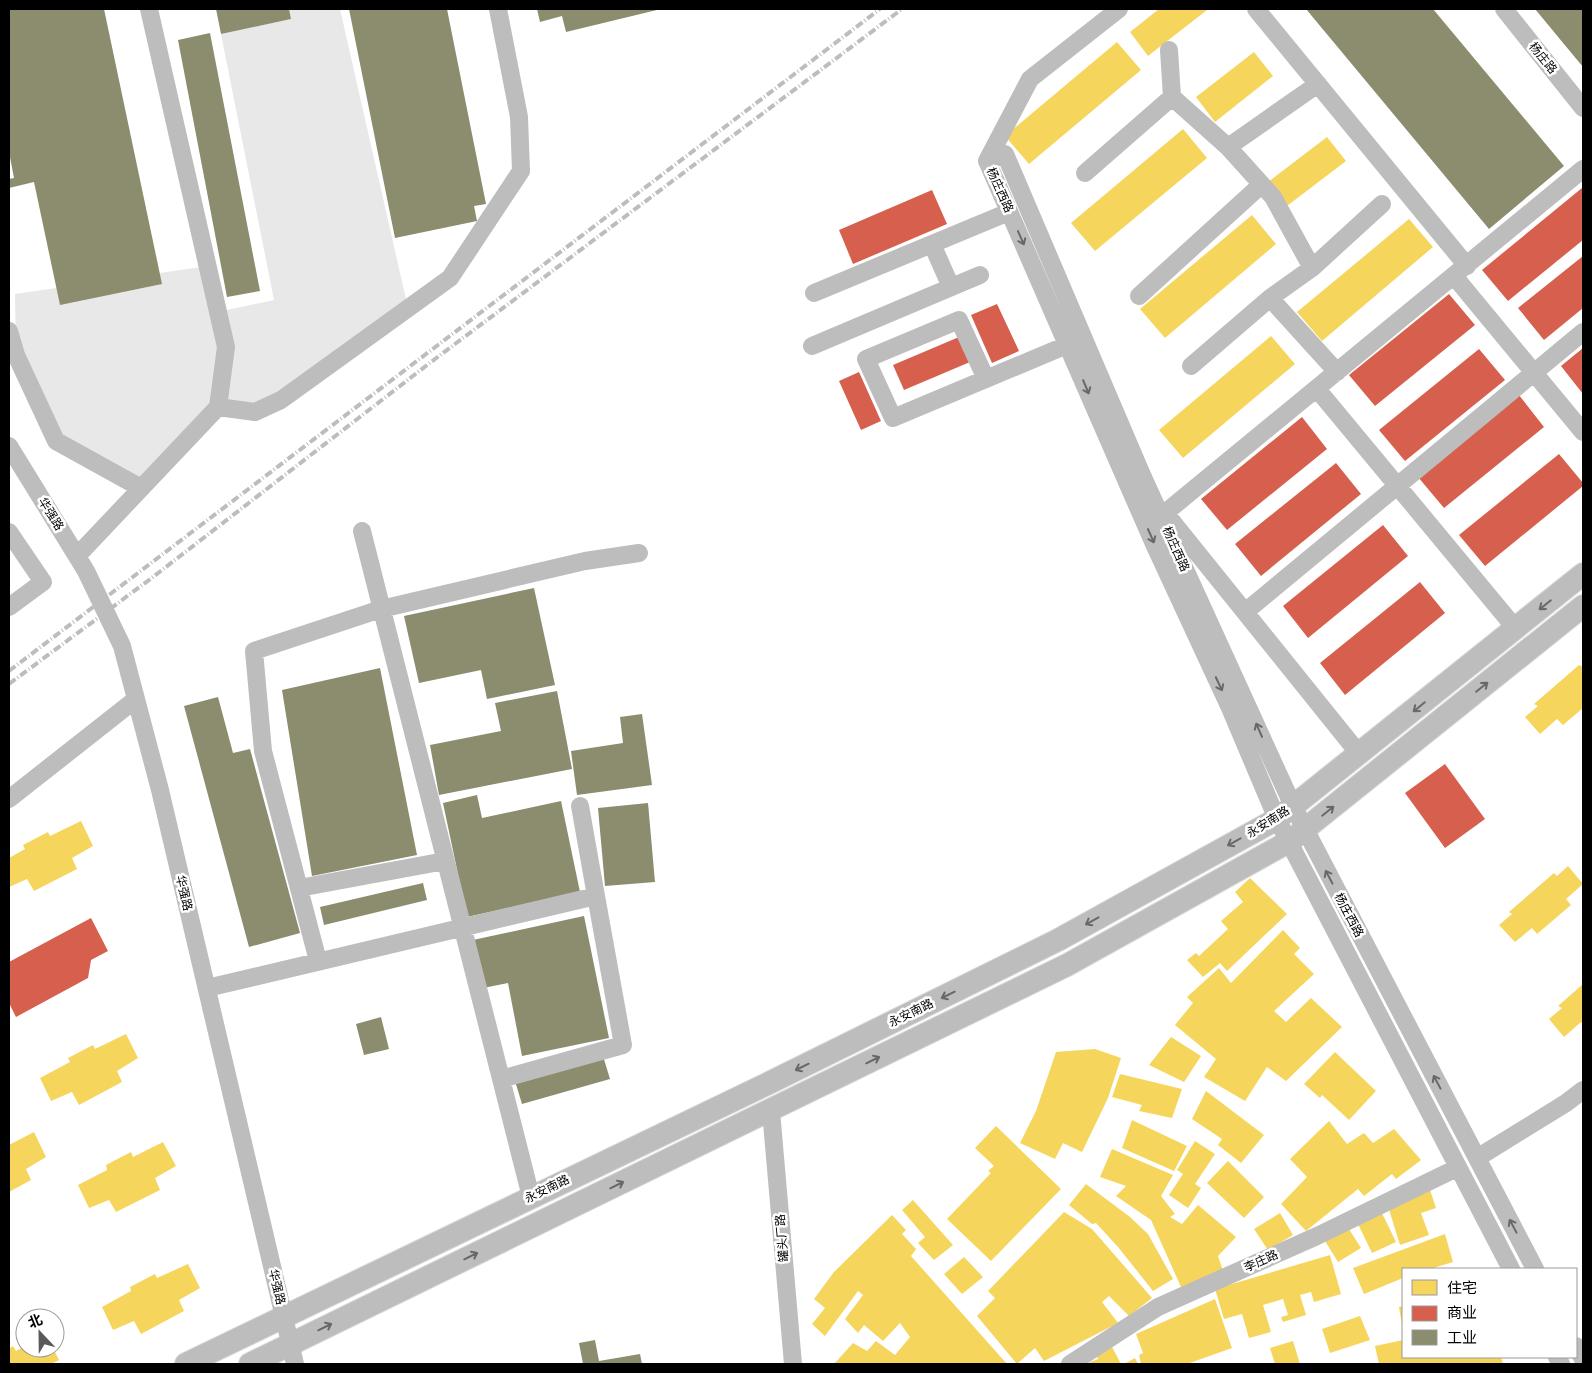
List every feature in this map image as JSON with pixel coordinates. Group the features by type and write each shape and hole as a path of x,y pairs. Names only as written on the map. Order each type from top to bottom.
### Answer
{"main road":[{"name":"永安南路","path":"186,1364 531,1196 767,1084 1058,940 1285,812 1360,755 1583,574"},
{"name":"永安南路","path":"250,1364 293,1354 770,1111 1067,965 1298,835 1583,606"}],"street":[{"path":"77,556 218,406 226,347 149,9"},
{"path":"218,406 255,412 281,400 450,278 521,171 519,117 498,9"},
{"path":"988,161 1030,79 1118,9"},
{"path":"1256,9 1318,84 1460,271 1534,373 1583,432"},
{"name":"杨庄路","path":"1504,9 1583,108"},
{"path":"1168,50 1172,97 1228,147 1273,196 1312,268"},
{"path":"1228,147 1318,84"},
{"path":"1085,173 1172,97"},
{"name":"杨庄西路","path":"1285,812 1160,508 1005,154 988,161 1067,345 1285,812 1477,1158 1534,1268"},
{"path":"1360,755 1160,508 1317,389 1583,169"},
{"path":"1139,296 1261,185"},
{"path":"1191,366 1270,298 1312,268 1382,204"},
{"path":"814,293 1009,212"},
{"path":"932,244 952,287"},
{"path":"812,346 980,275"},
{"path":"1270,298 1336,372"},
{"path":"986,379 959,320 866,359 893,418 986,379 1067,345"},
{"path":"9,331 16,355 56,441 141,488"},
{"path":"1245,612 1583,332"},
{"path":"1317,389 1516,629"},
{"name":"华强路","path":"9,446 86,571 122,646 160,790 293,1354"},
{"path":"362,531 531,1196"},
{"path":"9,532 43,582 9,607"},
{"path":"318,961 263,751 254,652 382,610 585,561 639,553"},
{"path":"9,799 136,699"},
{"path":"501,1079 623,1045 580,806"},
{"name":"杨庄西路","path":"1298,835 1457,1168 1509,1268"},
{"path":"299,888 446,861"},
{"path":"207,988 462,926 596,896"},
{"path":"1477,1158 1566,1103 1583,1090"},
{"name":"罐头厂路","path":"770,1111 793,1364"},
{"name":"李庄路","path":"1070,1364 1158,1307 1317,1236 1457,1168"},
{"path":"1577,1348 1583,1359"}],"shaded area":[{"path":"289,9 340,9 408,308 255,412 218,407 141,488 56,441 16,355 15,294 208,266 218,312 274,300 221,34 291,19"}],"building: 住宅":[{"path":"1159,9 1207,10 1148,56 1130,32"},
{"path":"1117,42 1141,70 1029,164 1005,136"},
{"path":"1254,52 1273,76 1215,122 1196,97"},
{"path":"1183,129 1207,158 1095,251 1071,223"},
{"path":"1327,137 1346,161 1287,206 1268,182"},
{"path":"1252,215 1276,244 1165,338 1140,309"},
{"path":"1409,219 1433,247 1322,341 1297,312"},
{"path":"1271,336 1295,364 1183,458 1159,430"},
{"path":"1579,665 1583,667 1583,708 1563,725 1557,719 1540,734 1525,717 1538,706 1534,704"},
{"path":"81,821 93,846 72,858 77,869 34,891 27,879 9,887 9,858 25,849 23,845 48,832 50,836"},
{"path":"1568,866 1583,884 1566,899 1571,905 1537,934 1532,928 1515,942 1499,925 1512,914 1509,912 1554,873 1557,876"},
{"path":"1250,878 1287,914 1227,971 1220,963 1203,977 1187,960 1196,953 1199,956 1228,929 1221,921 1243,902 1235,892"},
{"path":"1283,930 1300,948 1294,954 1314,974 1274,1011 1286,1022 1311,998 1342,1027 1286,1081 1267,1067 1245,1101 1204,1077 1216,1059 1175,1025 1193,1003 1187,997 1219,968 1231,983"},
{"path":"1583,984 1583,1024 1581,1022 1564,1037 1549,1019 1562,1008 1558,1006"},
{"path":"126,1034 138,1058 117,1071 122,1082 79,1105 72,1092 51,1101 40,1078 70,1062 68,1058 93,1045 95,1049"},
{"path":"1171,1037 1201,1056 1184,1082 1149,1065"},
{"path":"1095,1049 1121,1058 1108,1098 1082,1152 1063,1143 1055,1159 1020,1143 1036,1111 1056,1052"},
{"path":"1335,1052 1376,1091 1349,1120 1322,1095 1320,1098 1304,1084"},
{"path":"1120,1074 1182,1089 1172,1118 1139,1111 1142,1105 1112,1097"},
{"path":"1206,1091 1264,1135 1241,1163 1218,1145 1222,1139 1192,1119"},
{"path":"1132,1120 1187,1146 1174,1171 1122,1148"},
{"path":"1329,1121 1347,1144 1364,1133 1373,1143 1394,1129 1421,1160 1396,1179 1392,1174 1364,1196 1358,1189 1306,1231 1281,1204 1307,1177 1290,1159"},
{"path":"996,1126 1061,1189 991,1261 947,1219 991,1173 988,1171 994,1166 975,1148"},
{"path":"34,1132 46,1157 26,1169 31,1180 9,1192 9,1145"},
{"path":"1195,1141 1215,1154 1195,1184 1201,1188 1188,1208 1169,1195 1183,1174 1177,1170"},
{"path":"163,1142 176,1166 155,1178 160,1190 116,1212 109,1200 89,1208 78,1185 107,1170 106,1165 131,1152 133,1157"},
{"path":"1112,1149 1173,1175 1161,1196 1175,1214 1170,1217 1182,1224 1198,1205 1236,1237 1218,1256 1223,1271 1181,1287 1151,1220 1116,1196 1126,1186 1100,1177"},
{"path":"1228,1161 1264,1197 1244,1218 1207,1183"},
{"path":"1086,1184 1130,1217 1148,1234 1173,1279 1153,1291 1096,1223 1092,1224 1069,1205"},
{"path":"1429,1187 1436,1208 1421,1213 1429,1235 1400,1245 1387,1203"},
{"path":"913,1200 953,1245 934,1260 918,1243 925,1237 902,1210"},
{"path":"1380,1209 1396,1242 1372,1253 1357,1222"},
{"path":"1064,1212 1092,1229 1152,1298 1129,1316 1109,1296 1102,1302 1118,1323 1044,1361 1035,1348 1017,1364 977,1316 995,1298 988,1291"},
{"path":"1280,1213 1293,1235 1268,1250 1254,1229"},
{"path":"892,1215 906,1230 902,1234 916,1249 911,1256 1007,1364 834,1364 853,1343 867,1351 876,1341 895,1355 910,1337 900,1323 883,1341 864,1325 858,1333 845,1319 863,1295 858,1291 825,1336 812,1324 825,1308 814,1299 834,1272"},
{"path":"1347,1226 1361,1248 1338,1262 1325,1241"},
{"path":"1445,1234 1453,1262 1433,1268 1402,1268 1402,1278 1364,1294 1353,1268"},
{"path":"1330,1255 1341,1294 1314,1302 1311,1292 1300,1295 1306,1315 1283,1322 1281,1317 1288,1315 1283,1299 1263,1305 1271,1332 1249,1338 1242,1314 1224,1319 1215,1289"},
{"path":"964,1257 983,1277 962,1294 944,1274"},
{"path":"188,1264 200,1288 179,1300 184,1311 141,1334 134,1321 113,1330 102,1307 131,1291 130,1287 155,1274 157,1278"},
{"path":"1215,1299 1232,1348 1187,1364 1141,1364 1139,1355 1143,1353 1136,1334"},
{"path":"1402,1306 1402,1325 1399,1307"},
{"path":"1360,1316 1370,1340 1330,1353 1322,1329"},
{"path":"1402,1340 1402,1358 1501,1358 1503,1364 1379,1364 1375,1346"},
{"path":"1293,1341 1300,1364 1275,1364 1270,1348"},
{"path":"1111,1345 1121,1364 1086,1364 1098,1359 1095,1352"},
{"path":"13,1346 15,1358 58,1358 59,1360 51,1364 9,1364 9,1349"},
{"path":"1135,1358 1138,1364 1124,1364"}],"building: 商业":[{"path":"1582,188 1583,240 1508,301 1482,270"},
{"path":"932,190 947,224 853,264 839,230"},
{"path":"1583,256 1583,308 1544,340 1518,308"},
{"path":"1449,294 1475,325 1375,406 1349,375"},
{"path":"997,304 1019,351 992,363 971,315"},
{"path":"959,337 970,362 904,390 893,365"},
{"path":"1583,348 1583,394 1561,366"},
{"path":"1479,349 1505,380 1405,461 1379,430"},
{"path":"859,372 881,421 861,430 839,381"},
{"path":"1519,395 1544,427 1444,508 1418,477"},
{"path":"1302,417 1327,449 1227,530 1201,499"},
{"path":"1559,454 1583,483 1583,486 1485,566 1459,535"},
{"path":"1336,463 1361,494 1261,576 1235,544"},
{"path":"1383,525 1408,556 1308,638 1283,606"},
{"path":"1420,582 1445,613 1345,695 1320,663"},
{"path":"1445,764 1485,819 1445,848 1405,793"},
{"path":"91,918 108,951 91,960 88,978 16,1017 9,1003 9,962"}],"building: 工业":[{"path":"9,9 104,9 162,284 60,305 34,182 9,188 9,179 14,178 9,152"},
{"path":"216,9 289,9 291,19 221,34"},
{"path":"349,9 447,9 486,204 474,206 477,221 395,238"},
{"path":"537,9 661,9 566,32 562,16 540,22"},
{"path":"1306,9 1433,9 1564,166 1489,229"},
{"path":"1535,9 1583,9 1583,67"},
{"path":"210,33 260,291 227,297 178,40"},
{"path":"534,588 555,685 487,699 481,670 419,683 404,616"},
{"path":"380,668 417,855 312,876 282,690"},
{"path":"557,691 572,769 439,795 430,745 501,731 495,703"},
{"path":"218,697 233,753 250,749 300,933 249,947 184,706"},
{"path":"642,714 652,785 577,795 571,751 623,743 620,717"},
{"path":"477,795 482,818 561,801 580,892 467,917 443,803"},
{"path":"648,803 655,882 605,886 598,808"},
{"path":"423,883 427,900 324,925 320,907"},
{"path":"584,916 609,1038 522,1056 508,983 483,988 473,940"},
{"path":"381,1017 389,1049 364,1055 356,1024"},
{"path":"603,1056 610,1079 522,1104 515,1081"},
{"path":"595,1340 599,1361 640,1354 642,1364 583,1364 579,1343"}],"railway":[{"path":"9,671 880,9"},
{"path":"9,684 153,577 431,362 902,9"}]}
